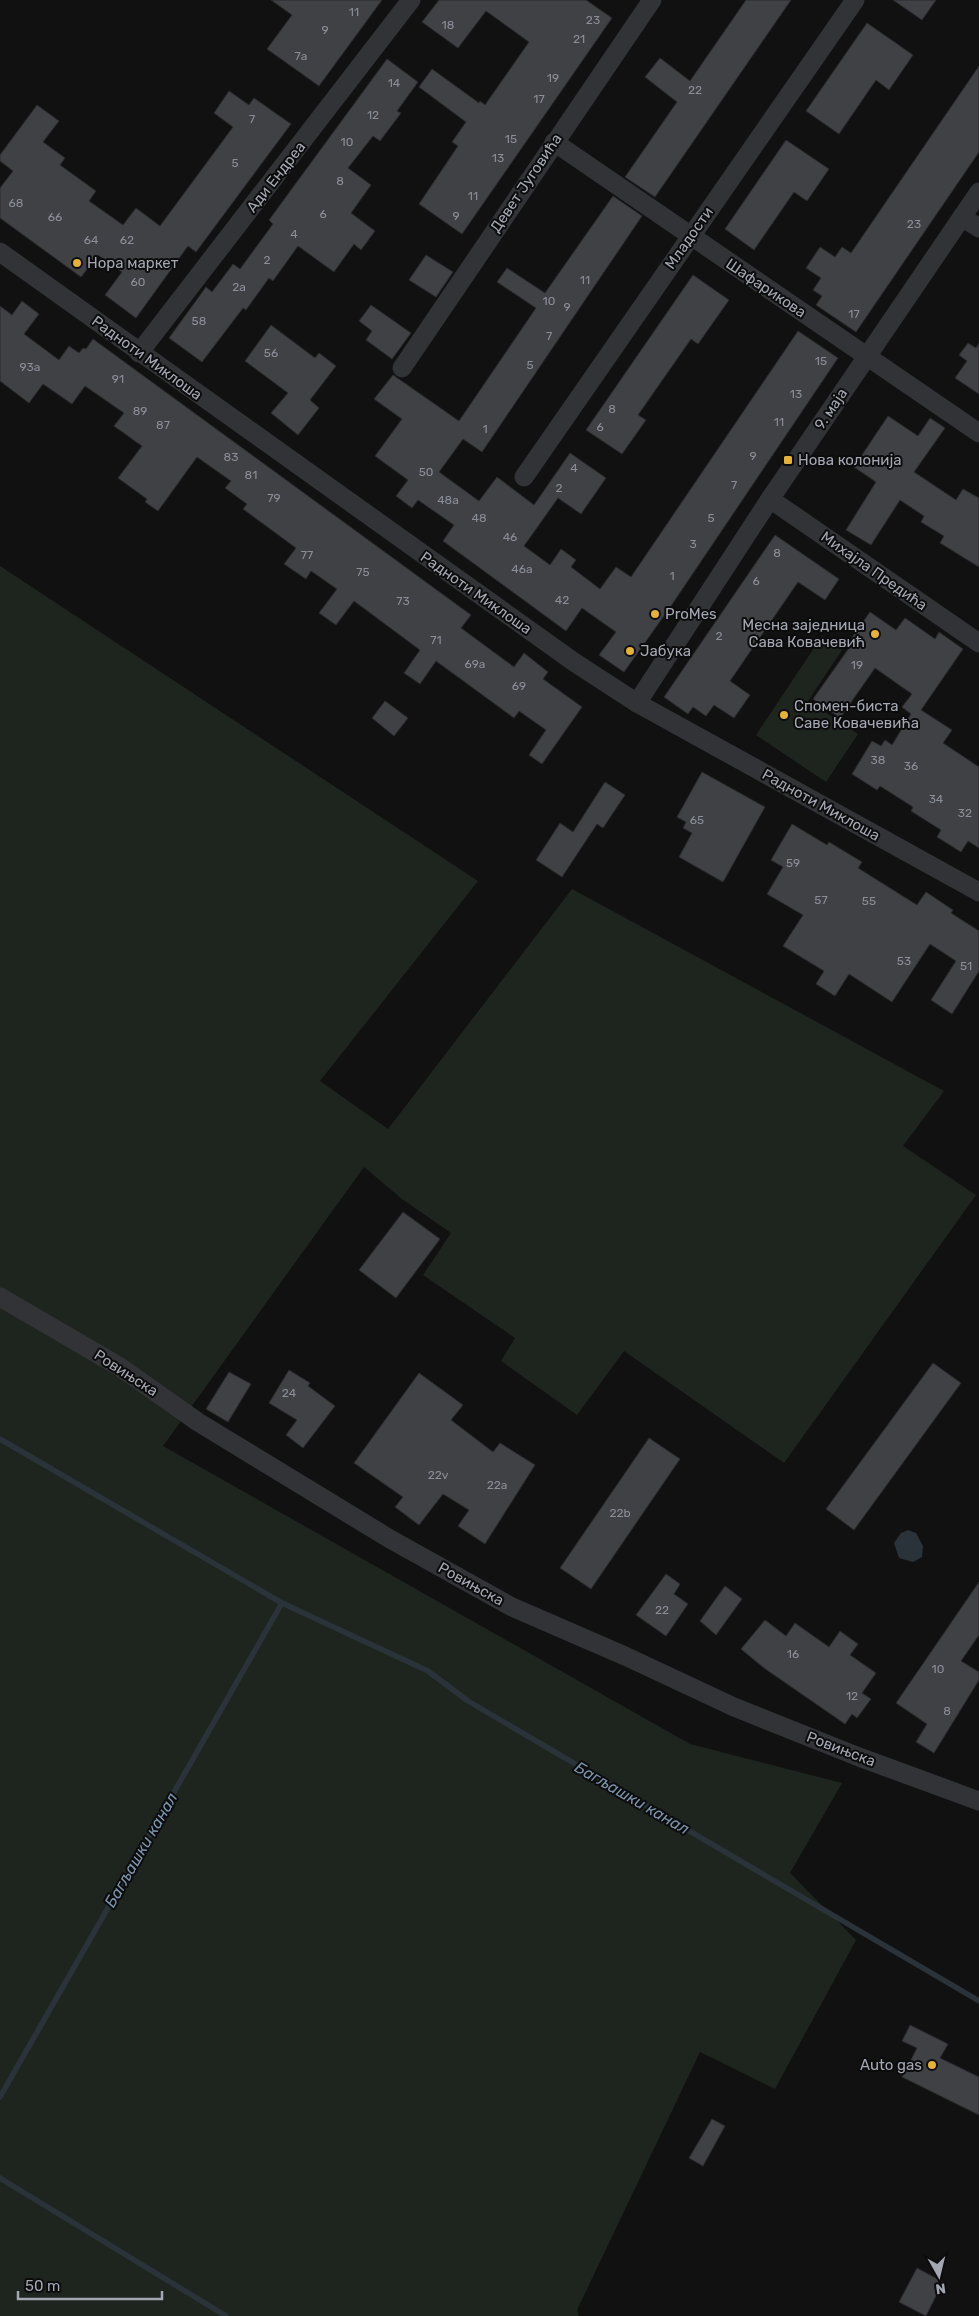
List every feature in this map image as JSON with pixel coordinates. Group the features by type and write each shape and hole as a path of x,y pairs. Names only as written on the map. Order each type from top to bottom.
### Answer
{"street":[{"name":"Ади Ендреа","path":"140,353 411,0"},
{"name":"Девет Југовића","path":"402,368 652,0"},
{"name":"Младости","path":"524,477 854,0"},
{"name":"Шафарикова","path":"554,142 979,433"},
{"name":"9. маја","path":"636,703 770,499 979,192"},
{"path":"962,217 979,228"},
{"name":"Радноти Миклоша","path":"0,252 574,662 636,703 979,892"},
{"name":"Михајла Предића","path":"770,499 979,643"},
{"name":"Ровињска","path":"0,1297 120,1367 198,1422 390,1539 512,1607 625,1656 734,1707 859,1757 979,1801"}],"shaded area":[{"path":"0,566 478,881 320,1081 388,1129 572,889 944,1091 903,1146 976,1195 784,1463 624,1351 577,1415 501,1361 515,1338 423,1275 451,1233 402,1199 364,1167 163,1446 690,1744 842,1783 790,1873 856,1940 775,2089 700,2052 577,2310 579,2316 0,2316"},
{"path":"822,636 842,650 808,701 858,734 826,782 756,735"},
{"path":"908,1530 916,1533 923,1546 922,1557 913,1562 899,1558 894,1543 901,1533"}],"building":[{"path":"271,0 382,0 319,86 267,49 292,15"},
{"path":"439,0 586,0 612,18 462,234 419,204 458,146 452,142 466,122 419,87 432,69 479,103 480,101 485,105 529,42 486,11 458,48 422,22"},
{"path":"746,0 791,0 655,197 625,177 677,102 645,77 660,58 690,81"},
{"path":"893,0 936,0 922,20"},
{"path":"867,23 913,55 889,90 876,80 839,134 806,111"},
{"path":"387,59 418,82 397,111 401,113 380,141 373,136 348,168 371,185 351,213 375,231 361,250 354,244 334,272 298,246 273,281 269,278 246,310 243,308 202,362 169,338 206,287 212,292 233,264 240,269 273,224 269,220"},
{"path":"979,66 979,152 856,332 816,305 822,296 813,290 821,278 806,268 820,247 835,257 842,247 851,253"},
{"path":"229,91 249,105 254,98 291,124 196,252 188,246 136,318 105,295 122,272 98,255 81,277 0,218 0,188 13,171 0,161 0,155 37,105 59,121 43,142 65,158 60,165 96,191 89,201 123,225 136,208 160,226 233,127 214,113"},
{"path":"786,140 829,169 807,201 794,192 754,250 725,229"},
{"path":"613,196 642,216 482,452 463,439 439,472 479,501 497,477 534,505 570,453 606,478 581,514 558,498 524,546 550,565 561,549 576,560 571,567 600,589 616,567 631,577 798,331 838,358 671,606 624,672 599,655 616,632 582,608 566,631 443,541 454,525 418,500 412,508 396,496 408,480 375,456 402,419 374,399 393,375 459,421 536,308 497,282 507,268 545,293"},
{"path":"426,255 453,272 436,297 409,280"},
{"path":"693,275 729,300 698,344 691,339 638,415 646,420 622,454 586,430"},
{"path":"22,301 39,314 24,334 59,360 69,346 79,353 83,348 86,349 93,339 471,615 461,628 514,667 524,653 548,672 543,679 582,707 542,764 529,755 546,730 519,711 514,718 436,661 420,684 404,673 420,650 354,601 336,625 319,613 337,589 311,571 306,579 284,564 296,548 243,509 247,504 225,488 231,481 197,457 158,511 145,502 147,499 118,478 142,446 114,426 124,413 85,386 72,404 43,384 29,403 0,381 0,306 12,315"},
{"path":"371,305 411,333 392,359 366,340 372,331 359,321"},
{"path":"271,325 315,358 319,353 336,366 310,400 319,408 298,435 271,413 288,393 245,361"},
{"path":"968,343 976,348 979,343 979,394 955,378 967,361 959,355"},
{"path":"888,416 918,436 930,418 945,428 914,472 956,500 963,489 979,498 979,567 940,543 944,536 921,522 924,516 900,500 871,545 846,530 876,482 854,467"},
{"path":"775,535 839,579 825,600 798,582 730,681 750,695 734,718 714,705 706,716 693,707 688,714 664,697"},
{"path":"870,612 896,630 905,618 935,639 939,632 963,649 921,710 952,730 943,743 979,767 979,848 968,841 961,852 937,837 941,830 911,811 913,807 880,786 877,790 852,774 872,741 881,746 885,740 892,745 911,714 902,707 912,694 875,668 840,718 813,699 854,641 851,639"},
{"path":"385,701 408,718 394,736 372,718"},
{"path":"702,772 765,807 723,882 679,857 692,833 683,828 686,822 677,817"},
{"path":"605,782 625,795 603,828 597,824 562,877 536,860 560,823 573,832"},
{"path":"792,824 827,845 829,842 862,862 858,868 917,905 926,892 953,910 951,913 979,931 979,971 952,1014 931,1000 956,961 930,944 892,1002 849,974 835,996 816,984 824,971 783,946 803,915 767,894 783,867 771,860"},
{"path":"403,1212 440,1239 396,1298 359,1270"},
{"path":"933,1363 961,1383 854,1530 826,1509"},
{"path":"289,1370 310,1383 308,1386 335,1406 303,1448 286,1435 297,1420 269,1403"},
{"path":"229,1372 251,1384 228,1422 206,1409"},
{"path":"419,1373 463,1405 451,1420 493,1452 500,1443 535,1465 485,1544 458,1526 469,1510 443,1494 419,1525 395,1507 403,1497 354,1463"},
{"path":"649,1438 680,1459 591,1589 560,1568"},
{"path":"666,1574 680,1584 674,1594 688,1604 666,1636 636,1615"},
{"path":"979,1582 979,1635 961,1661 979,1672 979,1680 934,1753 916,1742 927,1724 896,1703"},
{"path":"725,1586 742,1599 716,1635 700,1621"},
{"path":"765,1620 786,1636 795,1623 829,1647 840,1631 858,1644 850,1655 876,1673 862,1693 871,1699 857,1718 852,1714 845,1724 764,1668 741,1649"},
{"name":"Auto gas","path":"910,2025 948,2044 940,2058 979,2077 979,2115 902,2077 917,2048 902,2041"},
{"path":"712,2119 725,2126 703,2166 689,2158"},
{"path":"917,2268 943,2282 926,2316 899,2302"}],"waterway":[{"name":"Багљашки канал","path":"0,1439 282,1603 428,1671 468,1701 979,2001"},
{"name":"Багљашки канал","path":"0,2097 282,1603"},
{"name":"Багљашки канал","path":"0,2178 226,2316"}],"place":[{"name":"Нора маркет","path":"77,263"},
{"name":"Нова колонија","path":"788,460"},
{"name":"ProMes","path":"655,614"},
{"name":"Месна заједница Сава Ковачевић","path":"875,634"},
{"name":"Јабука","path":"630,651"},
{"name":"Спомен-биста Саве Ковачевића","path":"784,715"},
{"name":"Auto gas","path":"932,2065"}]}
